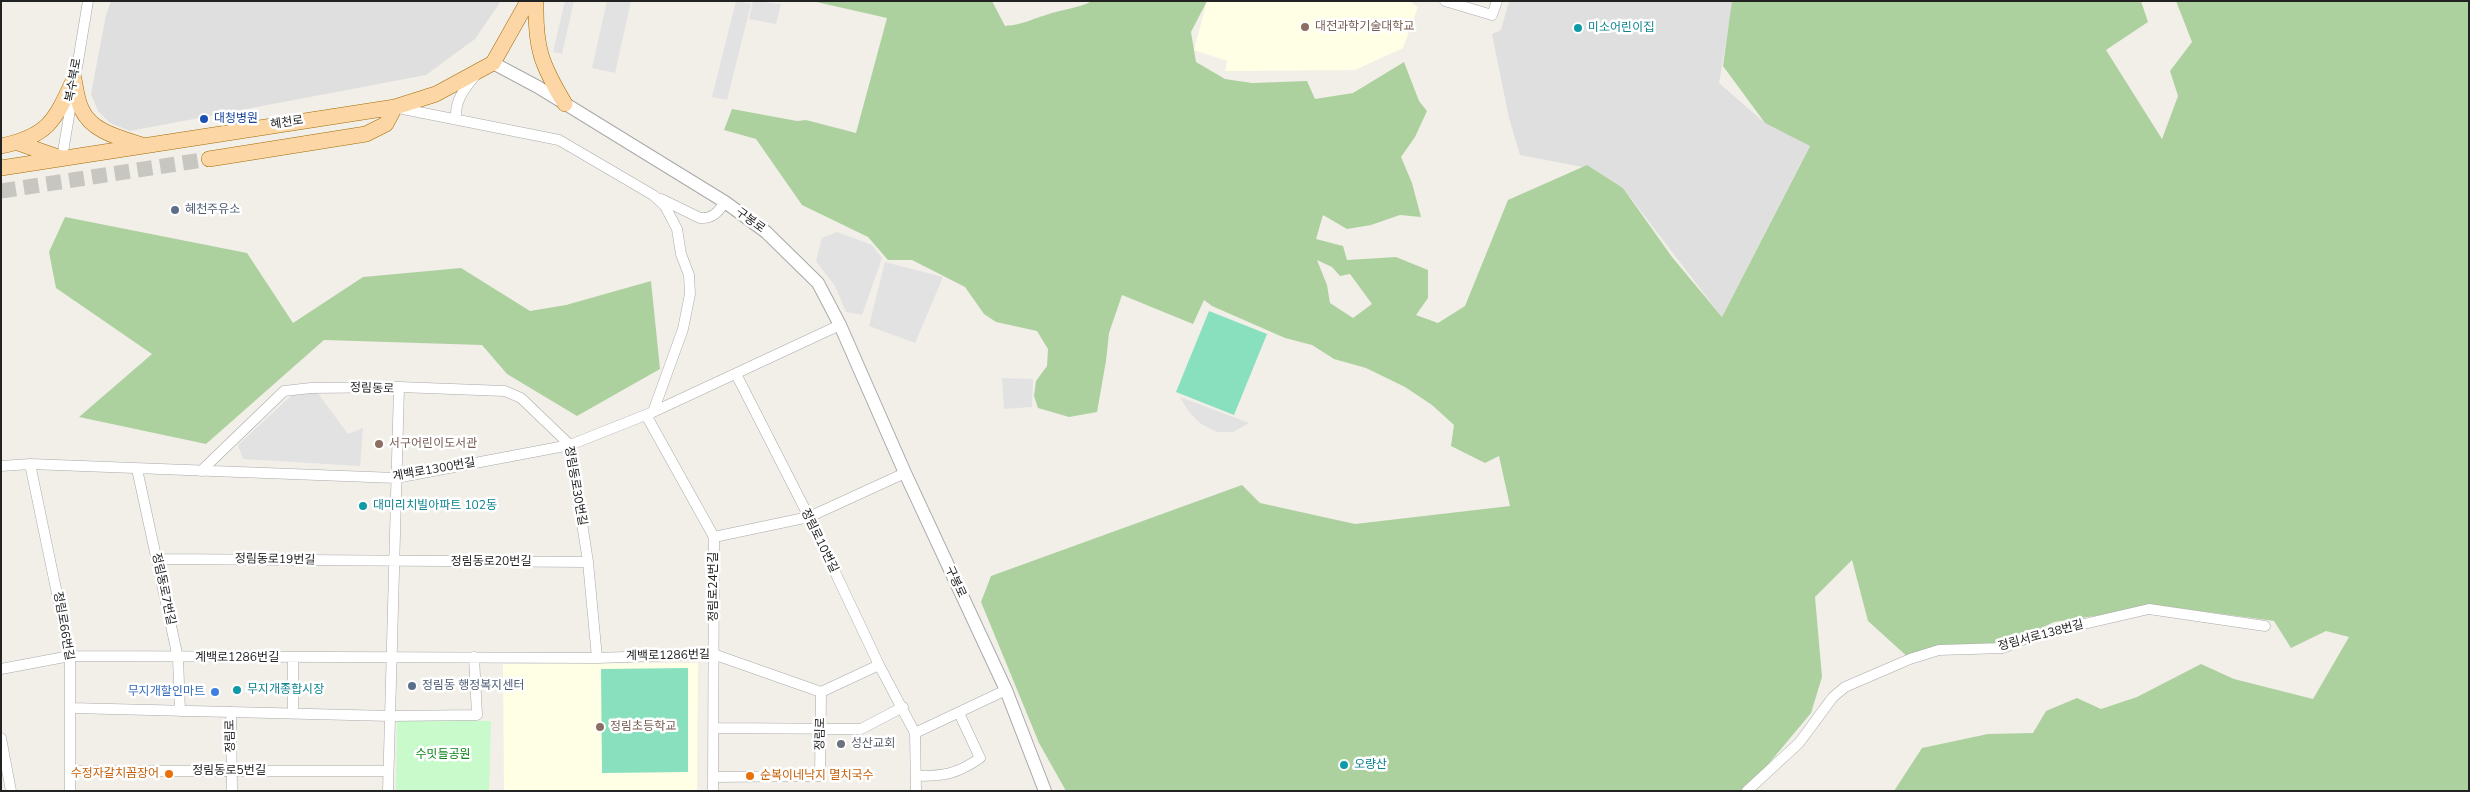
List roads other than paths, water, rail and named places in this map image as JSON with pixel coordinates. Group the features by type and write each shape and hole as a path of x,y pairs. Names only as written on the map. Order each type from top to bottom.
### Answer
{"main road":[{"path":"487,67 528,1"},
{"path":"536,1 537,47 548,76 565,104"},
{"name":"혜천로","path":"1,168 395,107 436,94 487,67"},
{"path":"1,146 18,143 46,129 57,116 74,79"},
{"path":"74,79 82,111 95,126 109,135 146,146"},
{"path":"209,159 366,134 386,124 395,107"},
{"path":"18,143 62,158"}],"street":[{"name":"복수북로","path":"62,158 88,1"},
{"path":"1445,1 1492,15 1496,1"},
{"name":"구봉로","path":"487,67 565,104 725,202 766,232 818,284 840,325 905,473 1006,690 1045,791"},
{"path":"456,119 459,96 487,67"},
{"path":"395,107 559,140 653,195 700,218 707,218 717,214 725,202"},
{"path":"650,413 683,328 690,294 690,274 682,254 677,229 665,206 653,195"},
{"name":"계백로1300번길","path":"1,466 30,464 396,478 570,445 650,413 840,325"},
{"name":"정림로10번길","path":"736,374 808,517 879,665 915,734 916,791"},
{"name":"정림동로","path":"201,471 284,391 311,388 399,388 388,791"},
{"name":"정림동로30번길","path":"399,388 505,391 521,398 570,445 588,562 597,658"},
{"name":"정림로24번길","path":"650,413 714,537 713,791"},
{"name":"정림로66번길","path":"30,464 70,656 70,791"},
{"name":"정림동로7번길","path":"138,469 178,658 180,711"},
{"path":"714,537 808,517 905,473"},
{"name":"정림동로19번길","path":"157,559 394,562"},
{"name":"정림동로20번길","path":"394,562 588,562"},
{"name":"정림서로138번길","path":"1747,791 1799,743 1833,697 1845,687 1910,659 1939,650 2003,648 2032,636 2150,609 2265,626"},
{"name":"계백로1286번길","path":"1,669 70,656 178,658 597,658 714,654 821,692"},
{"path":"293,657 293,714"},
{"path":"71,708 390,716 476,715 474,657"},
{"path":"821,692 879,665"},
{"path":"915,734 1006,690"},
{"name":"정림로","path":"713,777 820,776 821,692"},
{"path":"714,728 860,729 902,707"},
{"name":"정림로","path":"231,712 232,791"},
{"path":"916,776 935,776 962,771 980,758 959,713"},
{"path":"1,738 5,780 11,791"},
{"name":"정림동로5번길","path":"70,771 388,772"}],"tunnel":[{"path":"1,191 209,159"}],"place":[{"name":"대전과학기술대학교","path":"1305,27"},
{"name":"미소어린이집","path":"1578,28"},
{"name":"대청병원","path":"204,119"},
{"name":"혜천주유소","path":"175,210"},
{"name":"서구어린이도서관","path":"379,444"},
{"name":"대미리치빌아파트 102동","path":"363,506"},
{"name":"정림동 행정복지센터","path":"412,686"},
{"name":"무지개종합시장","path":"237,690"},
{"name":"무지개할인마트","path":"215,692"},
{"name":"정림초등학교","path":"600,727"},
{"name":"성산교회","path":"841,744"},
{"name":"오량산","path":"1344,765"},
{"name":"수정자갈치꼼장어","path":"169,774"},
{"name":"순복이네낙지 멸치국수","path":"750,776"}],"park label":[{"name":"수밋들공원","path":"443,755"}]}
